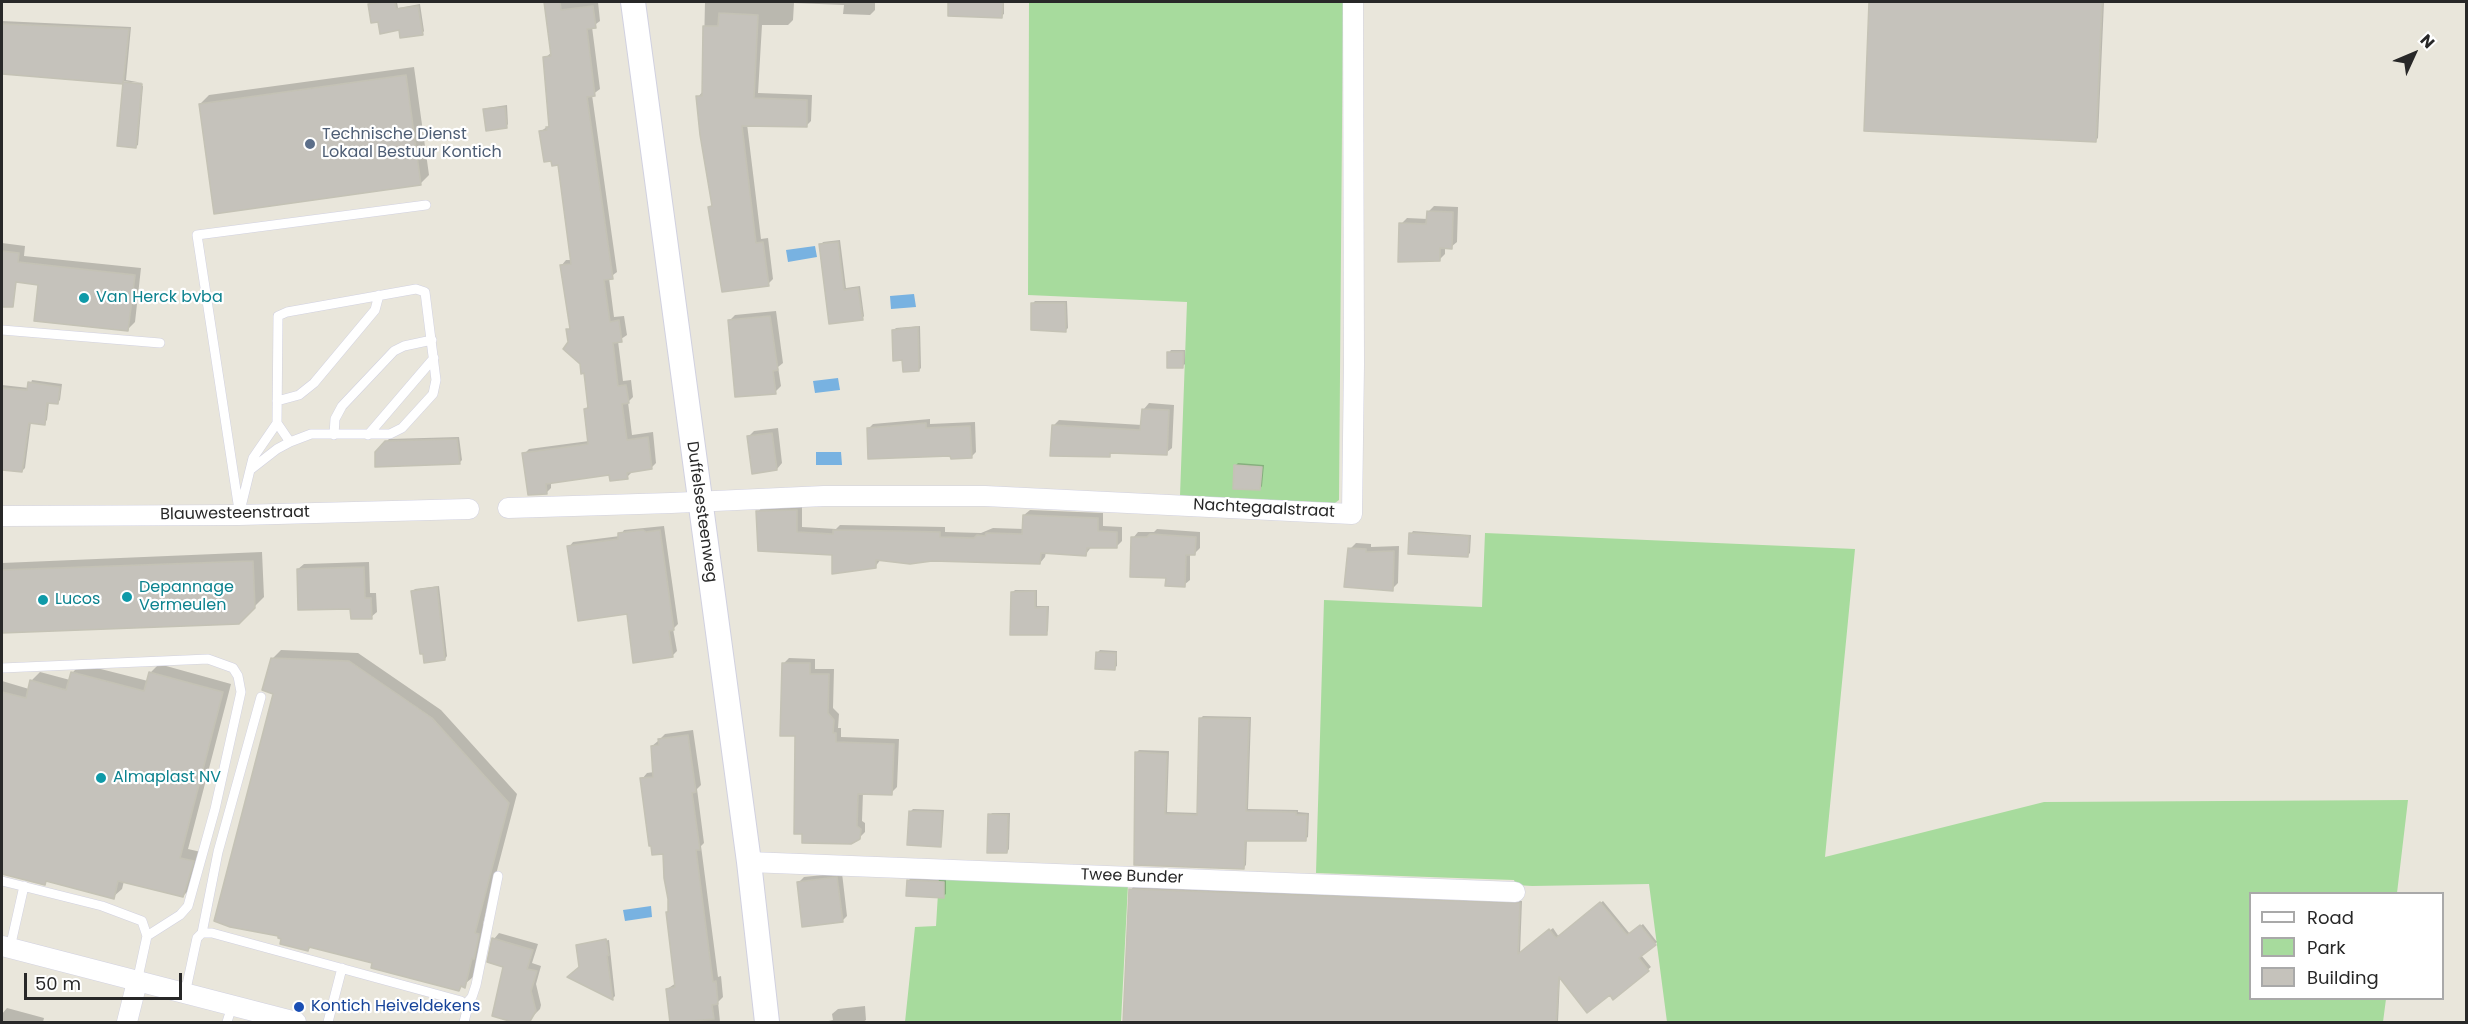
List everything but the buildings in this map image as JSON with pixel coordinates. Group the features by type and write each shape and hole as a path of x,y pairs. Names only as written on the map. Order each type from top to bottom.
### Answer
{"street":[{"name":"Duffelsesteenweg","path":"633,2 749,861 767,1023"},
{"name":"Nachtegaalstraat","path":"699,502 824,496 985,496 1352,514 1353,2"},
{"path":"508,508 699,502"},
{"name":"Blauwesteenstraat","path":"2,516 239,515 469,509"},
{"name":"Twee Bunder","path":"749,861 1515,892"},
{"path":"6,947 185,994 229,1014 296,1023"},
{"path":"127,1023 137,982"}],"lane":[{"path":"239,515 196,235 426,204"},
{"path":"239,515 250,470 254,458 277,423 278,316 287,312 416,289 425,292 436,380 433,394 398,432 390,435 311,434 290,442 250,470"},
{"path":"277,401 299,395 314,383 375,310 379,296"},
{"path":"2,330 160,343"},
{"path":"334,435 335,419 342,406 394,351 404,346 432,340"},
{"path":"368,435 434,358"},
{"path":"277,423 290,442"},
{"path":"2,668 208,659 233,668 238,676 241,692 215,809 188,906 180,915 147,936"},
{"path":"185,994 197,938 202,933 218,852 261,697"},
{"path":"465,1005 472,997 476,985 498,876"},
{"path":"2,881 102,906 142,921 147,936 137,982"},
{"path":"6,947 24,886"},
{"path":"202,933 461,1001 467,1010 464,1023"},
{"path":"328,1023 342,968"}],"green space":[{"path":"1029,2 1343,2 1339,500 1335,503 1180,496 1187,302 1028,295"},
{"path":"1485,533 1855,549 1825,857 2044,802 2408,800 2397,892 2249,892 2249,1000 2386,1000 2383,1022 1667,1022 1649,884 1532,886 1516,885 1514,880 1316,873 1324,600 1482,607"},
{"path":"939,877 1128,884 1121,1022 905,1022 915,927 936,926"}],"water":[{"path":"815,246 817,257 788,262 786,250"},
{"path":"914,294 916,307 891,309 890,296"},
{"path":"838,378 840,390 815,393 813,381"},
{"path":"816,452 841,452 842,465 816,465"},
{"path":"651,906 652,917 625,921 623,910"}],"place":[{"name":"Technische Dienst Lokaal Bestuur Kontich","path":"310,144"},
{"name":"Van Herck bvba","path":"84,298"},
{"name":"Depannage Vermeulen","path":"127,597"},
{"name":"Lucos","path":"43,600"},
{"name":"Almaplast NV","path":"101,778"},
{"name":"Kontich Heiveldekens","path":"299,1007"}]}
